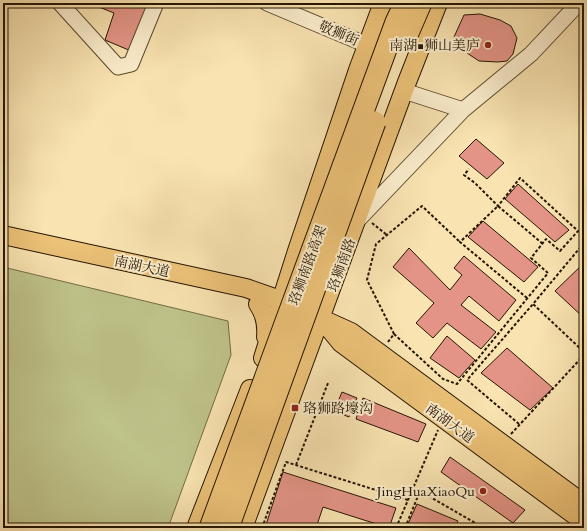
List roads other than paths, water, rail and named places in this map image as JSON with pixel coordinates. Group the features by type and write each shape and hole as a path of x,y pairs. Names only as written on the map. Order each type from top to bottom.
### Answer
{"highway":[{"name":"珞狮南路高架","path":"210,528 396,22 405,3"},
{"name":"珞狮南路高架","path":"228,528 402,48 421,3"}],"main road":[{"path":"196,528 264,353 280,300 367,45 383,3"},
{"name":"珞狮南路","path":"243,528 308,352 360,218 404,91 438,3"},
{"name":"南湖大道","path":"3,235 246,288 280,300 321,319 346,337 443,418 584,522"},
{"name":"南湖大道","path":"3,248 258,304 280,300"},
{"path":"308,352 316,342 321,339 346,337 342,320 335,303 336,278"},
{"path":"258,304 262,308 266,322 264,353"},
{"name":"南湖大道","path":"346,337 379,352 584,504"}],"street":[{"path":"60,3 118,67 131,64 156,3"},
{"name":"敬狮街","path":"267,3 367,45"},
{"path":"360,218 463,110 531,54 579,3"},
{"path":"404,91 463,110"}],"place":[{"name":"南湖▪狮山美庐","path":"488,45"},
{"name":"珞狮路壕沟","path":"295,408"},
{"name":"JingHuaXiaoQu","path":"483,491"}]}
